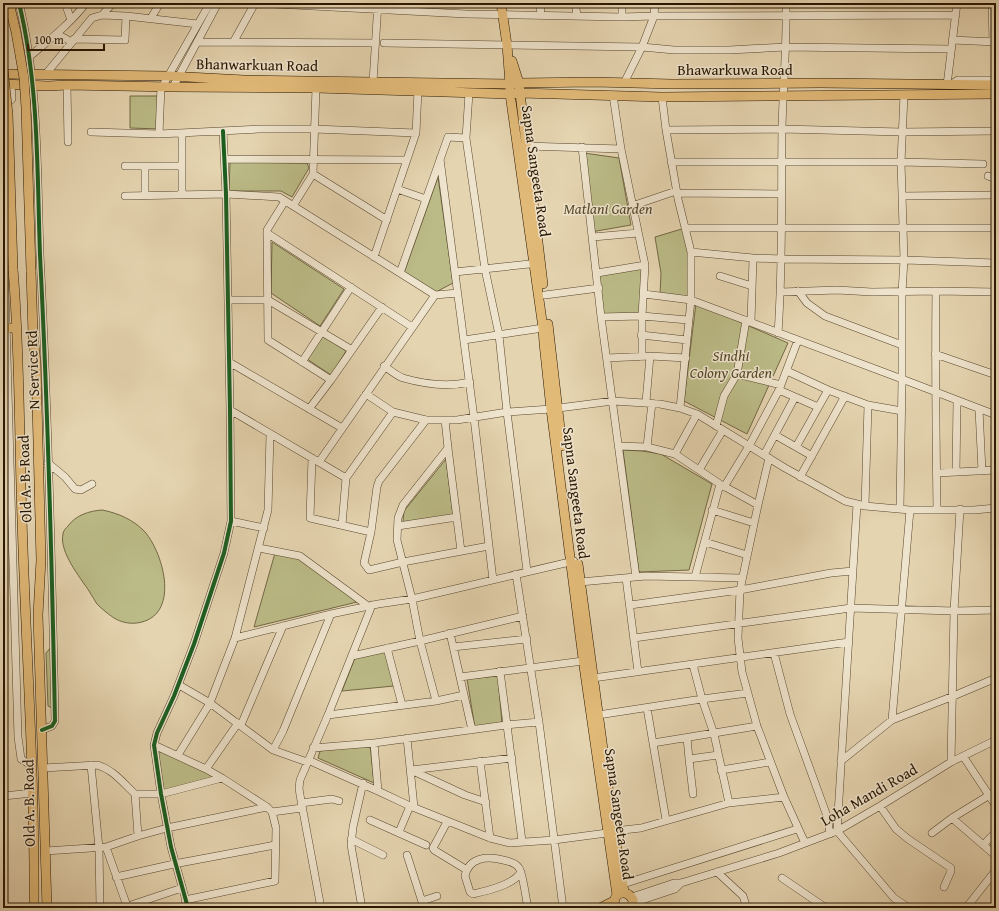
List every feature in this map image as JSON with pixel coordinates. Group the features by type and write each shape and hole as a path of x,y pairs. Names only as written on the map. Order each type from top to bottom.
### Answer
{"main road":[{"name":"Old A. B. Road","path":"9,3 24,78 26,108 33,335 36,362 41,560 38,615 47,908"},
{"path":"501,3 515,93"},
{"name":"Old A. B. Road","path":"3,69 8,114 13,269 19,375 23,558 28,639 35,851 34,908"},
{"name":"Bhanwarkuan Road","path":"3,74 168,76 373,82 514,83"},
{"name":"Bhawarkuwa Road","path":"514,83 783,83 952,89"},
{"name":"Bhanwarkuan Road","path":"7,84 48,86 316,88 515,93"},
{"path":"952,89 996,85"},
{"path":"952,89 996,94"},
{"name":"Bhawarkuwa Road","path":"515,93 662,97 904,95 952,89"},
{"name":"Sapna Sangeeta Road","path":"515,93 526,146 538,263 544,343 563,454 584,661 611,832 624,899"},
{"name":"Sapna Sangeeta Road","path":"515,93 538,263 545,295 555,408"},
{"path":"6,328 17,328"},
{"name":"Sapna Sangeeta Road","path":"574,561 580,582 598,715 611,832"},
{"path":"600,908 624,899"}],"street":[{"name":"N Service Rd","path":"19,3 24,21 33,85 48,463 55,721 52,726 42,730"},
{"path":"65,3 71,20"},
{"path":"29,57 57,34 86,3"},
{"path":"102,15 112,3"},
{"path":"151,18 160,3"},
{"path":"159,134 162,87 210,3"},
{"path":"173,87 218,3"},
{"path":"234,41 255,3 409,6 466,14 622,17 956,15"},
{"path":"540,3 541,15"},
{"path":"575,3 577,15"},
{"path":"622,3 622,17"},
{"path":"624,83 642,47 654,16 654,3"},
{"path":"778,333 782,259 782,96 786,3"},
{"path":"957,3 950,49 952,89 955,98 996,98"},
{"path":"952,40 995,42 993,5"},
{"path":"373,82 378,6"},
{"path":"79,12 92,18"},
{"path":"45,75 92,18 102,15 126,16 198,24"},
{"path":"57,34 73,41 125,40 126,16"},
{"path":"197,42 234,41 376,43"},
{"path":"384,43 642,47 674,50 729,50 785,46 950,49"},
{"path":"952,89 958,80 996,80"},
{"path":"3,108 12,99 7,84"},
{"path":"67,85 68,142"},
{"path":"293,206 313,174 316,88"},
{"path":"374,257 416,132 418,90"},
{"path":"469,93 466,138 485,269 499,335 527,571"},
{"path":"900,508 902,292 904,260 901,162 904,95"},
{"path":"613,96 621,150 645,264 641,335 642,357"},
{"path":"662,97 671,162 691,252 692,300 688,320 686,358 680,408"},
{"path":"91,132 159,134 314,129 416,132"},
{"path":"666,130 782,129 902,132 996,131"},
{"path":"188,908 174,864 161,794 154,744 157,733 179,685 194,644 224,553 230,521 230,410 226,194 223,131"},
{"path":"182,133 182,195"},
{"path":"400,273 448,137 466,138"},
{"path":"526,146 582,147 621,150"},
{"path":"582,147 599,288 601,317 636,577"},
{"path":"225,159 407,160"},
{"path":"440,159 470,382 493,580"},
{"path":"671,162 901,162 982,164"},
{"path":"125,166 182,166"},
{"path":"145,166 145,196"},
{"path":"313,174 387,220"},
{"path":"988,176 996,179"},
{"path":"397,189 426,198"},
{"path":"632,206 677,192 782,194"},
{"path":"125,196 226,194 279,197 435,295 458,293"},
{"path":"902,196 996,195"},
{"path":"285,201 267,230 268,340 331,380"},
{"path":"3,219 6,328 7,467 18,736 21,759 31,765"},
{"path":"685,228 996,228"},
{"path":"267,233 412,327"},
{"path":"593,237 638,233"},
{"path":"691,252 754,258 996,263"},
{"path":"716,426 724,396 737,374 749,321 754,258"},
{"path":"455,272 538,263"},
{"path":"597,272 645,264"},
{"path":"720,276 752,286"},
{"path":"302,362 351,287"},
{"path":"545,295 599,288"},
{"path":"781,292 837,290 872,292 996,292"},
{"path":"798,291 807,303 825,316 902,345"},
{"path":"936,291 935,354 937,392 937,510"},
{"path":"644,294 692,300 996,415"},
{"path":"319,462 384,366 435,295"},
{"path":"228,300 268,300 352,350"},
{"path":"309,409 382,307"},
{"path":"601,317 642,316 688,320"},
{"path":"33,335 43,319"},
{"path":"464,340 543,328"},
{"path":"641,335 687,340"},
{"path":"695,577 712,510 722,486 749,446 780,387 798,340"},
{"path":"935,354 996,375"},
{"path":"607,358 650,356 686,358"},
{"path":"647,447 650,356"},
{"path":"229,362 342,428"},
{"path":"384,366 402,378 457,385 470,382"},
{"path":"787,371 828,390 868,405 902,411"},
{"path":"737,374 780,387 795,397 818,407"},
{"path":"796,447 828,390"},
{"path":"366,394 393,412 426,420 474,418 507,412 613,401 649,402 680,408 696,414 800,477 845,501 866,506 910,510 974,510 996,508"},
{"path":"800,477 845,396"},
{"path":"795,397 775,435 767,457 740,590 738,638 742,672 757,726 784,797 805,843"},
{"path":"956,472 957,401"},
{"path":"866,506 868,405"},
{"path":"979,409 982,471"},
{"path":"230,410 346,478"},
{"path":"342,525 346,478 393,412"},
{"path":"675,454 696,414"},
{"path":"426,420 379,481 371,532 364,563 369,570 489,546"},
{"path":"445,420 461,551"},
{"path":"699,470 723,430"},
{"path":"178,755 210,703 235,638 268,510 270,434"},
{"path":"775,435 812,456"},
{"path":"618,446 647,447 675,454 722,486 758,505"},
{"path":"436,701 420,641 412,599 397,540 398,518 403,505 448,448"},
{"path":"312,458 310,518 371,532"},
{"path":"48,463 65,477 75,489 81,490 92,484"},
{"path":"937,473 996,470"},
{"path":"857,504 837,831 894,898 909,908"},
{"path":"950,762 954,611 960,509"},
{"path":"712,510 754,523"},
{"path":"892,720 910,510"},
{"path":"398,526 457,517"},
{"path":"230,521 264,528"},
{"path":"705,542 747,555"},
{"path":"259,548 300,556 370,606"},
{"path":"235,638 331,614 412,599 574,561"},
{"path":"630,605 740,590 832,573 853,571"},
{"path":"516,574 539,722 562,908"},
{"path":"580,582 646,576 742,578"},
{"path":"626,578 638,672"},
{"path":"3,590 4,641 28,639"},
{"path":"321,908 299,788 300,780 352,656 370,606"},
{"path":"634,638 851,608 954,611 996,610"},
{"path":"274,750 331,614"},
{"path":"352,656 523,616"},
{"path":"206,768 239,724 283,626"},
{"path":"450,633 472,730"},
{"path":"453,648 527,639"},
{"path":"593,678 849,642"},
{"path":"387,648 402,705"},
{"path":"774,653 790,714 827,816 830,834"},
{"path":"460,677 584,661"},
{"path":"693,665 702,699 714,734 721,770 730,803"},
{"path":"500,671 522,841"},
{"path":"841,761 892,720 996,678"},
{"path":"179,685 210,703 274,750 307,761 363,784 447,822 490,838 510,843 554,840 641,828 730,803 784,797"},
{"path":"598,715 748,693"},
{"path":"328,715 436,701 464,695"},
{"path":"647,708 666,820"},
{"path":"313,748 374,743 539,722"},
{"path":"653,743 757,726"},
{"path":"399,832 412,807 411,770 407,738"},
{"path":"687,738 692,794"},
{"name":"Loha Mandi Road","path":"624,899 779,853 830,834 880,806 950,762 996,740"},
{"path":"374,743 378,791"},
{"path":"154,744 206,768 270,809 276,828 274,845 275,881 185,900"},
{"path":"689,759 718,755"},
{"path":"963,756 996,806"},
{"path":"411,770 512,758"},
{"path":"480,761 490,838"},
{"path":"721,770 770,762"},
{"path":"91,765 102,847 100,908"},
{"path":"43,768 97,765 109,770 135,794 161,794 222,778"},
{"path":"411,770 465,795 486,802"},
{"path":"362,908 351,845 353,827 363,784"},
{"path":"932,833 952,818 996,792"},
{"path":"3,826 4,796 32,793"},
{"path":"135,794 138,836"},
{"path":"45,851 102,847 167,828 332,799 339,801"},
{"path":"880,806 896,829 908,839 951,868 944,887"},
{"path":"952,818 996,856"},
{"path":"370,820 426,845"},
{"path":"447,822 433,848 467,870"},
{"path":"624,899 797,828"},
{"path":"983,846 996,832"},
{"path":"352,839 383,854"},
{"path":"116,877 174,864 274,845"},
{"path":"102,847 116,877 124,907 182,888"},
{"path":"407,855 423,905 437,896"},
{"path":"521,872 519,876 505,884 473,894 470,892 465,880 467,870 473,862 491,857 507,861 516,865 521,872 528,908"},
{"path":"966,908 996,870"},
{"path":"717,872 743,896 746,905 744,908"},
{"path":"782,878 826,908"}],"green space":[{"path":"130,96 161,96 161,129 130,128"},
{"name":"Matlani Garden","path":"584,153 619,158 631,225 591,232"},
{"path":"230,162 307,163 309,168 292,197 281,191 229,191"},
{"path":"438,177 453,283 436,292 404,273"},
{"path":"685,228 691,252 691,300 660,295 661,273 655,237"},
{"path":"272,242 344,289 320,326 271,293"},
{"path":"645,265 642,316 601,317 597,273"},
{"name":"Sindhi Colony Garden","path":"696,303 788,343 747,434 684,401"},
{"path":"322,335 346,351 331,375 307,359"},
{"path":"623,450 661,454 712,484 689,570 639,572"},
{"path":"446,459 453,515 403,522 404,511"},
{"path":"102,510 120,515 141,528 152,542 158,555 165,584 164,597 159,609 151,618 137,623 131,623 119,621 114,618 97,604 67,556 64,549 63,533 71,522 79,516 92,511"},
{"path":"275,553 299,556 357,602 254,627"},
{"path":"53,645 54,709 48,706 46,653"},
{"path":"385,652 394,686 342,691 355,658"},
{"path":"498,676 502,724 475,728 467,679"},
{"path":"370,744 374,783 318,758 320,751"},
{"path":"164,749 222,778 161,794 156,756"}],"cycle path":[{"path":"19,3 26,34 34,97 36,128 53,604 55,721 52,726 42,730"},
{"path":"188,908 171,847 154,745 157,733 174,696 194,644 224,553 231,521 226,194 223,131"}]}
